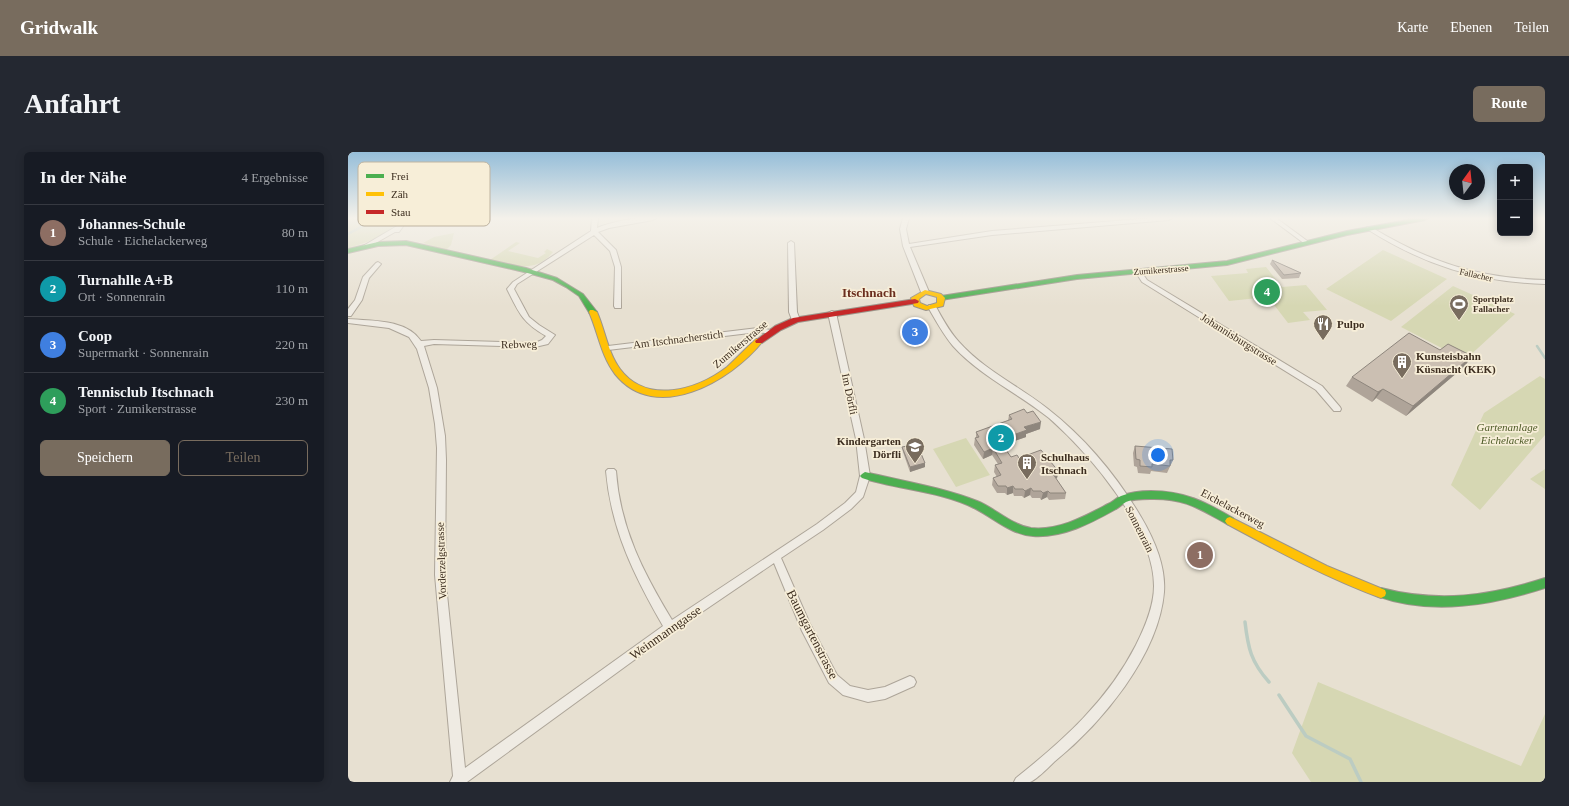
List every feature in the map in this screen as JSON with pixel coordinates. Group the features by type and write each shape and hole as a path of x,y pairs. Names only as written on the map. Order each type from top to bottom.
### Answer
{"main road":[{"name":"Zumikerstrasse","path":"348,251 363,247"},
{"name":"Zumikerstrasse","path":"423,247 531,272 559,281 581,296 593,312 617,372 627,382 636,388 648,392 675,393 711,382 732,367 752,347 771,332 796,320 832,313 915,301"},
{"name":"Zumikerstrasse","path":"941,298 1077,277 1177,269 1227,263 1289,247"},
{"path":"925,292 935,293 941,298 940,304 932,307 921,306 915,301 917,295 925,292"},
{"name":"Eichelackerweg","path":"865,476 904,484 976,505 1008,525 1029,531 1040,532 1082,522 1117,504 1124,498 1172,495 1189,498 1336,575 1365,588 1414,601 1450,603 1491,596 1545,583"}],"street":[{"name":"Rebweg","path":"420,344 434,342 535,345 545,342 551,335 536,327 526,318 510,289 515,283 570,247"},
{"path":"610,247 613,250 618,268 618,306"},
{"path":"791,247 793,312 796,320"},
{"path":"907,247 925,292"},
{"name":"Fallacher","path":"1401,247 1444,267 1480,277 1506,281 1545,282"},
{"path":"348,314 358,300 366,277 378,264"},
{"name":"Johannisburgstrasse","path":"1138,272 1144,281 1319,388 1337,409"},
{"name":"Sonnenrain","path":"932,307 947,335 957,347 977,364 1062,424 1098,463 1124,498 1146,535 1155,558 1159,585 1154,620 1126,675 1110,699 1071,741 1020,782"},
{"name":"Im Dörfli","path":"832,313 860,439 865,476"},
{"path":"348,321 395,327 412,335 420,344"},
{"name":"Am Itschnacherstich","path":"608,348 758,330 771,332"},
{"name":"Vorderzelgstrasse","path":"420,344 432,382 441,434 442,460 438,543 458,781"},
{"path":"611,471 611,482 618,516 629,550 652,599 670,628"},
{"name":"Weinmanngasse","path":"458,781 670,628 776,557 848,506 860,494 865,476"},
{"name":"Baumgartenstrasse","path":"776,557 806,626 833,679 847,691 868,696 884,693 910,682"}],"green space":[{"path":"437,247 449,247 446,250"},
{"path":"508,247 513,247 508,251 538,258 546,253 544,252 547,249 553,252 546,259 532,266 516,265 490,260"},
{"path":"1383,250 1447,279 1391,321 1326,289"},
{"path":"1266,267 1282,287 1306,285 1327,310 1303,312 1310,320 1288,323 1268,297 1229,301 1211,276 1248,273 1246,269"},
{"name":"Sportplatz Fallacher","path":"1453,286 1515,314 1465,360 1401,327"},
{"name":"Gartenanlage Eichelacker","path":"1540,376 1545,379 1545,435 1480,510 1451,485 1484,413"},
{"path":"966,438 990,475 956,487 933,449"},
{"path":"1545,469 1545,489 1530,479"},
{"path":"1318,682 1521,766 1545,714 1545,782 1311,782 1292,753"}],"building":[{"path":"1272,260 1301,273 1284,275"},
{"name":"Kunsteisbahn Küsnacht (KEK)","path":"1409,333 1440,350 1448,344 1472,356 1413,406 1383,389 1378,392 1352,377"},
{"path":"1024,409 1027,413 1033,411 1041,422 1024,427 1027,430 999,440 1011,457 1017,455 1019,458 1041,450 1059,472 1053,474 1066,493 1050,493 1048,491 1043,493 1041,491 1033,491 1031,488 1025,491 1023,489 1015,489 1013,486 1007,488 1006,486 998,486 993,478 1001,475 995,465 1002,463 993,448 984,452 975,438 979,437 976,432 1012,419 1009,415"},
{"name":"Kindergarten Dörfli","path":"917,444 925,463 910,467 902,447"},
{"path":"1135,446 1172,449 1173,460 1170,460 1170,466 1152,464 1152,467 1140,466 1140,460 1136,459"}],"waterway":[{"path":"1537,346 1545,358"},
{"path":"1245,622 1247,640 1251,654 1258,668 1269,682"},
{"path":"1279,695 1306,736 1350,759 1361,782"}],"traffic: fast":[{"path":"348,251 363,247"},
{"path":"426,247 526,270 555,279 581,295 593,312"},
{"path":"941,298 1077,277 1227,263 1289,247"},
{"path":"865,476 961,499 981,507 1009,524 1031,532 1052,531 1072,526 1092,517 1124,499 1147,495 1167,495 1184,498 1200,504 1230,521"},
{"path":"1381,593 1422,601 1464,601 1505,595 1545,583"}],"traffic: slow":[{"path":"925,292 939,295 941,298 940,304 926,308 917,304 915,298 925,292"},
{"path":"593,312 609,357 617,371 628,382 640,390 655,393 670,394 699,387 725,372 759,341"},
{"path":"1230,521 1323,569 1381,593"}],"traffic: jam":[{"path":"759,341 778,328 796,320 915,301"}],"place":[{"name":"Tennisclub Itschnach","path":"1267,292"},
{"name":"Sportplatz Fallacher","path":"1459,321"},
{"name":"Coop","path":"915,332"},
{"name":"Pulpo","path":"1323,341"},
{"name":"Kunsteisbahn Küsnacht (KEK)","path":"1402,379"},
{"name":"Turnahlle A+B","path":"1001,438"},
{"name":"Kindergarten Dörfli","path":"915,464"},
{"name":"Schulhaus Itschnach","path":"1027,480"},
{"name":"Johannes-Schule","path":"1200,555"}],"district":[{"name":"Itschnach","path":"869,292"}]}
